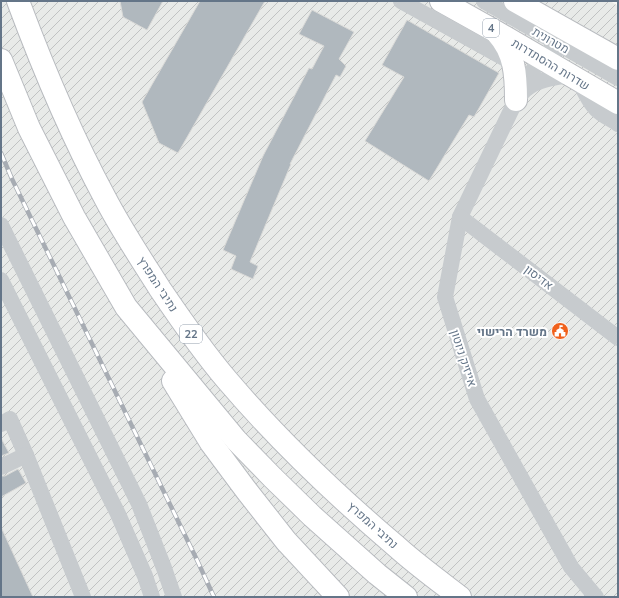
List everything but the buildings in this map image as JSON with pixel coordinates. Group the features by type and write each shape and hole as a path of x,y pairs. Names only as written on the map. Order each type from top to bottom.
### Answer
{"highway":[{"name":"נתיבי המפרץ","path":"18,1 69,126 105,199 143,262 191,334 227,380 296,455 398,548 460,597"},
{"name":"שדרות ההסתדרות","path":"441,1 493,30 551,52 574,78 618,104"},
{"path":"515,1 618,59"},
{"path":"493,30 503,40 513,63 516,83 516,100"},
{"path":"1,60 29,128 74,217 126,307 211,443 286,541 338,597"},
{"path":"126,307 236,440 318,522 377,574 406,597"}],"street":[{"path":"401,1 513,63"},
{"name":"מטרונית","path":"460,1 551,52 618,92"},
{"name":"מטרונית","path":"484,1 551,52 618,78"},
{"path":"551,52 577,44 590,44"},
{"name":"אייזיק ניוטון","path":"551,52 516,100 460,217 445,297 478,399 571,567 596,597"},
{"path":"574,78 596,109 618,124"},
{"name":"אייזיק ניוטון","path":"516,100 524,91 547,79 574,78"},
{"name":"אדיסון","path":"460,217 618,338"},
{"path":"1,225 139,504 174,597"},
{"path":"1,280 118,514 145,576 152,597"},
{"path":"5,422 26,455 83,597"},
{"path":"1,467 26,455"}],"shaded area":[{"path":"1,1 610,1 618,6 618,597 1,597"}],"railway":[{"path":"1,153 12,179 214,597"}],"place":[{"name":"משרד הרישוי","path":"560,331"}]}
